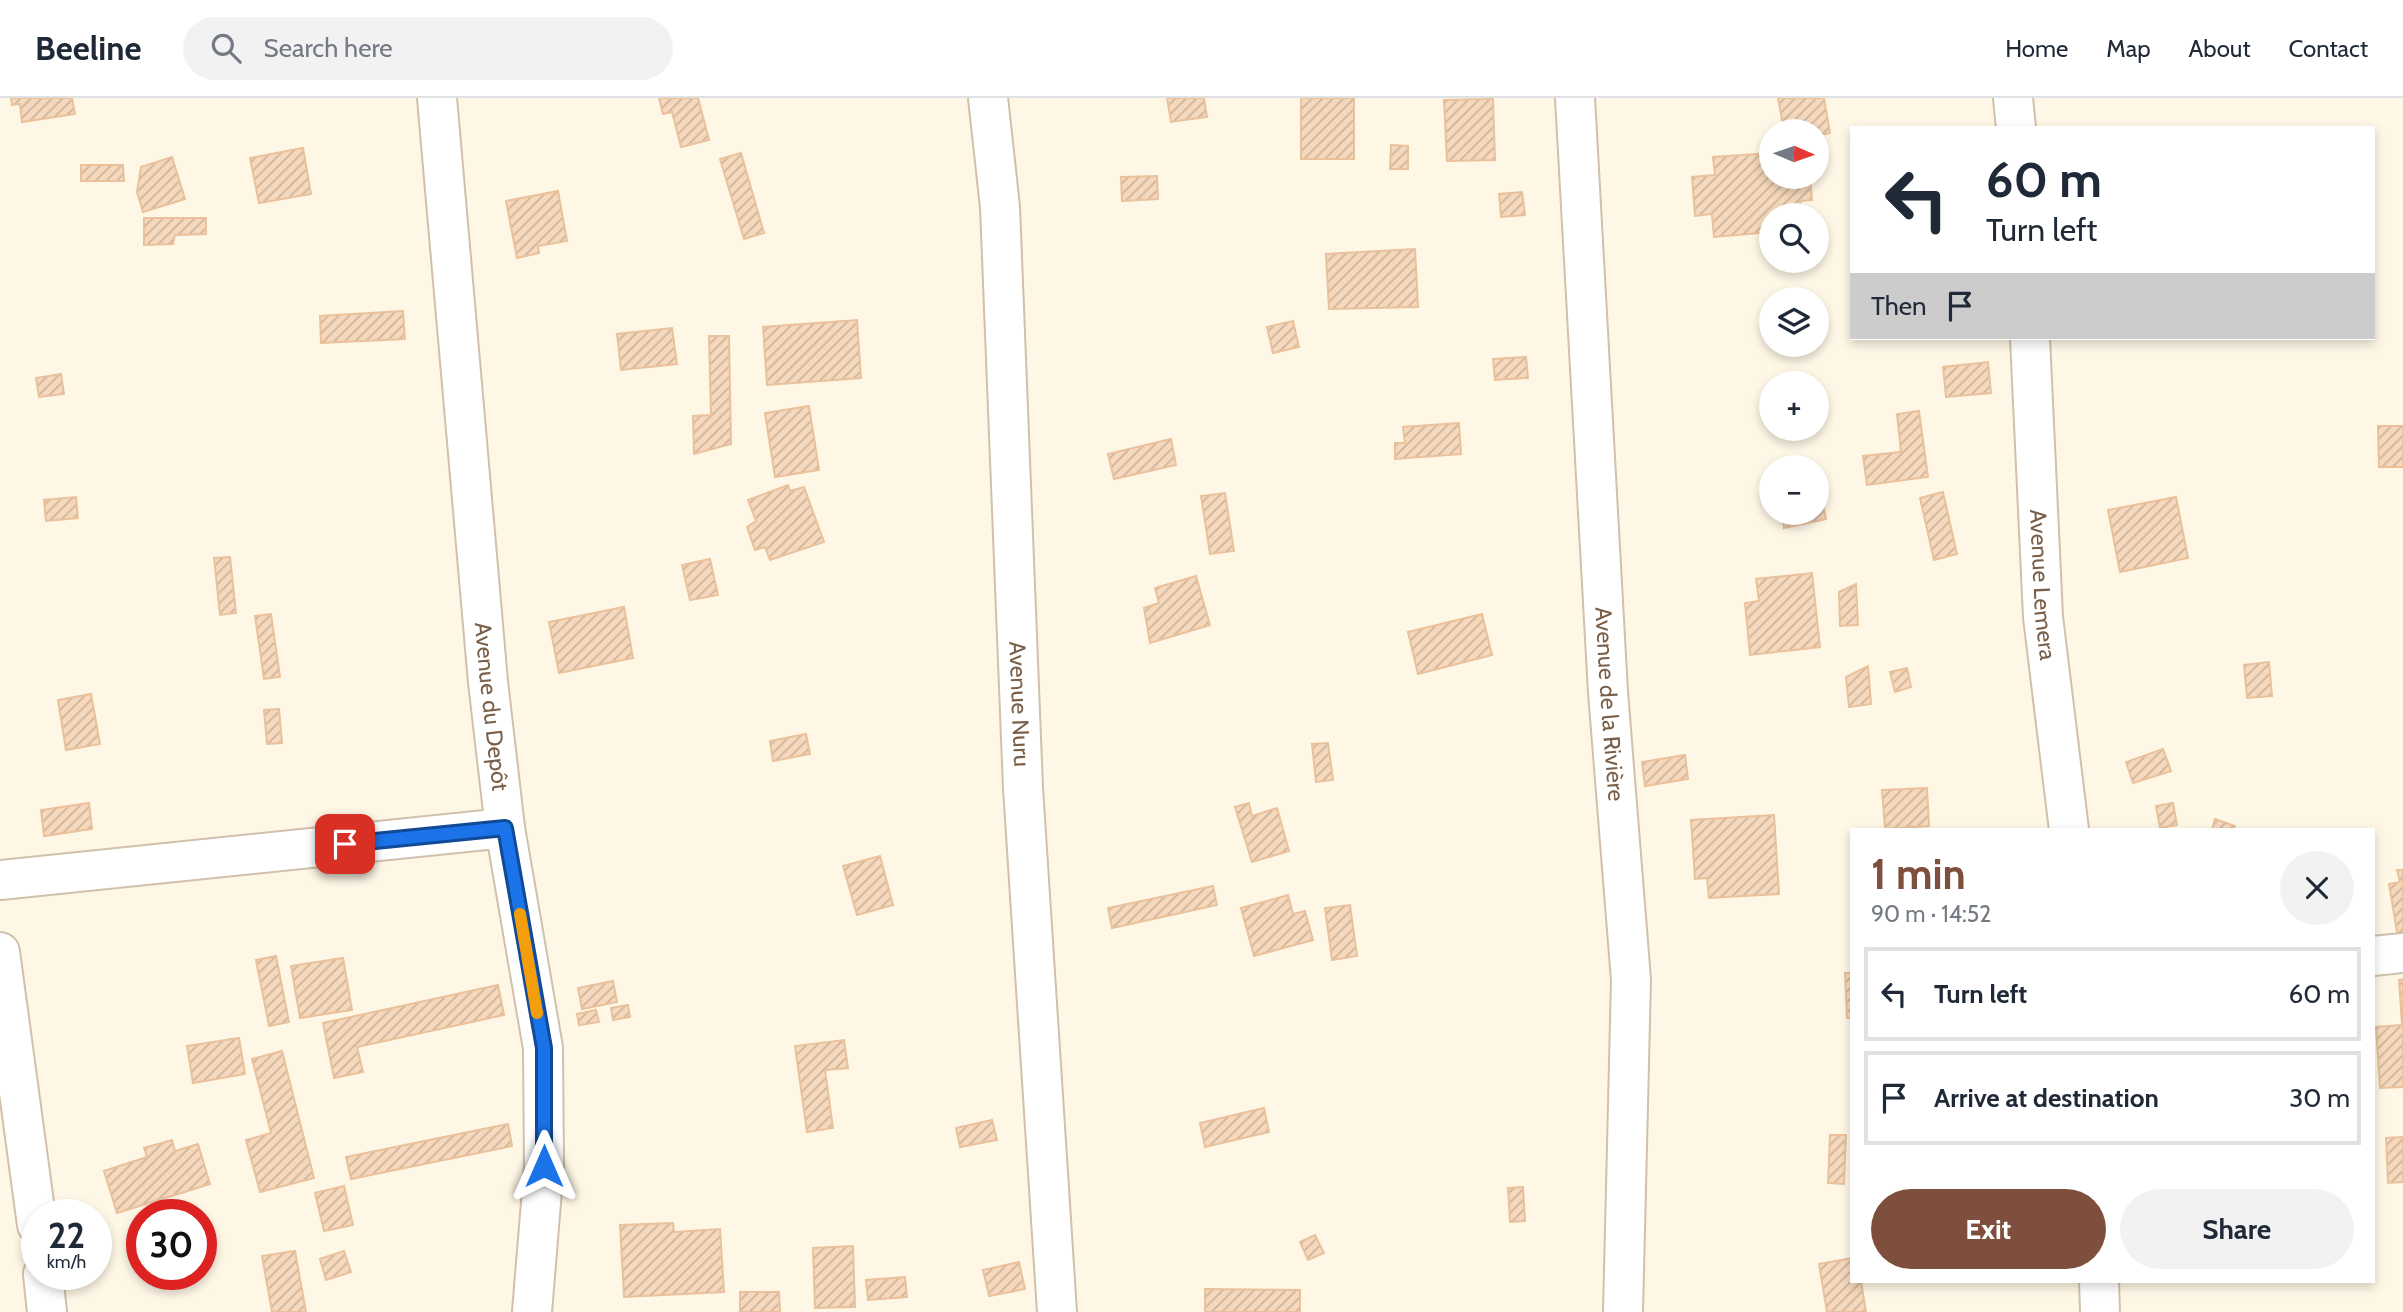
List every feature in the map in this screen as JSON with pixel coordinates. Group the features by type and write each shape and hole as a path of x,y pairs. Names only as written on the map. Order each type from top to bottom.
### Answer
{"street":[{"name":"Avenue du Depôt","path":"437,98 488,681 505,828 544,1048 544,1166 532,1312"},
{"name":"Avenue Nuru","path":"988,98 1000,207 1023,788 1057,1312"},
{"name":"Avenue de la Rivière","path":"1575,98 1608,692 1632,980 1623,1312"},
{"path":"2013,98 2016,126"},
{"name":"Avenue Lemera","path":"2030,340 2043,617 2069,828"},
{"path":"0,880 505,828"},
{"path":"0,952 33,1199"},
{"path":"2375,956 2403,953"},
{"path":"2099,1283 2100,1312"},
{"path":"45,1290 47,1312"}],"building":[{"path":"11,98 72,98 75,114 22,122 20,104 12,105"},
{"path":"659,98 698,98 709,140 681,147 672,112 663,114"},
{"path":"1167,98 1204,98 1207,117 1171,122"},
{"path":"1301,98 1354,98 1354,159 1301,159"},
{"path":"1778,98 1824,98 1828,119 1782,119"},
{"path":"1493,99 1495,160 1447,161 1444,100"},
{"path":"1391,145 1408,146 1408,169 1390,169"},
{"path":"303,148 311,194 259,203 250,158"},
{"path":"741,153 764,233 744,239 720,159"},
{"path":"1759,154 1759,189 1811,189 1812,200 1800,203 1759,203 1759,233 1714,237 1712,214 1695,216 1692,177 1715,175 1713,157"},
{"path":"172,157 185,199 143,212 137,192 141,167"},
{"path":"81,165 123,165 124,181 81,181"},
{"path":"1157,176 1158,199 1122,201 1121,177"},
{"path":"558,191 567,241 538,246 539,253 517,258 506,201"},
{"path":"1522,192 1525,215 1501,217 1499,194"},
{"path":"144,218 206,218 206,234 175,235 173,244 144,245"},
{"path":"1415,249 1418,307 1329,309 1326,254"},
{"path":"403,311 405,339 321,343 320,316"},
{"path":"857,320 861,378 767,385 763,327"},
{"path":"1293,321 1299,347 1273,353 1267,327"},
{"path":"672,328 677,364 621,370 617,334"},
{"path":"709,336 729,336 731,444 694,454 693,416 711,415"},
{"path":"1526,357 1528,378 1495,380 1493,359"},
{"path":"1988,362 1991,393 1946,397 1943,367"},
{"path":"61,374 64,394 39,397 36,378"},
{"path":"809,406 819,470 775,477 765,413"},
{"path":"1919,411 1928,477 1867,485 1863,456 1901,452 1897,414"},
{"path":"1459,423 1461,454 1395,459 1395,443 1405,443 1403,427"},
{"path":"2378,426 2403,426 2403,467 2379,467"},
{"path":"1171,439 1176,465 1114,479 1108,454"},
{"path":"788,485 790,491 804,487 824,542 770,560 765,547 755,550 747,527 756,521 748,500"},
{"path":"1943,492 1957,554 1934,560 1920,498"},
{"path":"1225,493 1234,551 1210,554 1201,496"},
{"path":"76,497 78,518 46,521 44,500"},
{"path":"2176,497 2188,558 2120,572 2108,510"},
{"path":"230,557 236,613 220,615 214,558"},
{"path":"710,559 718,595 690,600 682,565"},
{"path":"1812,573 1820,647 1750,655 1745,603 1759,601 1756,579"},
{"path":"1196,576 1210,625 1150,643 1144,608 1159,603 1155,588"},
{"path":"1856,584 1858,625 1840,626 1839,592"},
{"path":"624,607 633,658 559,673 549,622"},
{"path":"271,614 280,677 264,679 255,616"},
{"path":"1482,614 1492,655 1418,674 1408,632"},
{"path":"2269,662 2272,696 2247,698 2244,665"},
{"path":"1868,666 1871,704 1849,707 1846,677"},
{"path":"1907,668 1911,687 1895,692 1890,672"},
{"path":"91,694 100,744 66,750 58,700"},
{"path":"279,709 282,743 267,744 264,710"},
{"path":"806,734 810,754 773,761 770,741"},
{"path":"1328,743 1333,780 1316,782 1312,744"},
{"path":"2163,749 2171,771 2133,783 2126,762"},
{"path":"1685,755 1688,779 1645,786 1642,762"},
{"path":"1927,788 1929,826 1885,828 1882,790"},
{"path":"89,803 92,829 44,836 41,810"},
{"path":"1249,803 1252,816 1277,808 1289,851 1252,862 1235,807"},
{"path":"2173,803 2177,825 2160,828 2156,806"},
{"path":"1774,815 1779,894 1709,898 1707,878 1695,879 1691,820"},
{"path":"2215,819 2235,826 2234,828 2213,828"},
{"path":"880,856 893,905 857,915 843,866"},
{"path":"2397,870 2403,870 2403,933 2397,932 2389,884 2400,882"},
{"path":"1213,886 1217,905 1112,928 1108,908"},
{"path":"1288,895 1293,914 1305,911 1313,940 1254,956 1241,908"},
{"path":"1350,905 1357,956 1332,960 1325,908"},
{"path":"276,956 289,1022 269,1026 256,960"},
{"path":"343,958 352,1010 300,1018 291,966"},
{"path":"1845,973 1850,973 1850,1018 1847,1018"},
{"path":"2403,979 2403,1087 2380,1088 2376,1027 2402,1025 2399,980"},
{"path":"613,981 617,1002 582,1009 578,988"},
{"path":"498,985 504,1015 357,1047 363,1072 334,1078 323,1023"},
{"path":"628,1005 630,1017 613,1020 611,1008"},
{"path":"596,1010 599,1022 579,1025 577,1014"},
{"path":"239,1038 245,1074 193,1083 187,1046"},
{"path":"844,1040 848,1068 825,1070 833,1128 807,1132 795,1046"},
{"path":"282,1051 314,1178 260,1192 246,1140 271,1133 252,1059"},
{"path":"1264,1108 1269,1132 1205,1147 1200,1123"},
{"path":"992,1120 997,1140 960,1147 956,1128"},
{"path":"508,1124 512,1146 351,1179 346,1157"},
{"path":"1830,1135 1846,1135 1844,1184 1828,1183"},
{"path":"2403,1137 2403,1182 2388,1183 2386,1138"},
{"path":"172,1140 175,1151 198,1144 210,1184 162,1199 126,1199 126,1210 117,1213 104,1171 147,1157 144,1148"},
{"path":"344,1186 353,1225 324,1231 315,1193"},
{"path":"1523,1187 1525,1221 1510,1222 1508,1188"},
{"path":"673,1223 674,1232 720,1229 724,1292 624,1297 620,1225"},
{"path":"1315,1235 1324,1253 1308,1260 1300,1242"},
{"path":"853,1246 855,1307 815,1308 813,1248"},
{"path":"295,1251 306,1312 272,1312 262,1256"},
{"path":"344,1251 351,1272 326,1280 320,1259"},
{"path":"1850,1258 1850,1283 1861,1283 1866,1312 1827,1312 1819,1264"},
{"path":"1019,1262 1025,1289 989,1296 983,1270"},
{"path":"905,1277 907,1297 868,1300 866,1280"},
{"path":"1205,1289 1300,1290 1300,1312 1205,1312"},
{"path":"740,1292 779,1292 780,1312 740,1312"}],"slow traffic":[{"path":"520,914 537,1013"}],"route":[{"path":"345,844 505,828 544,1048 544,1166"}]}
